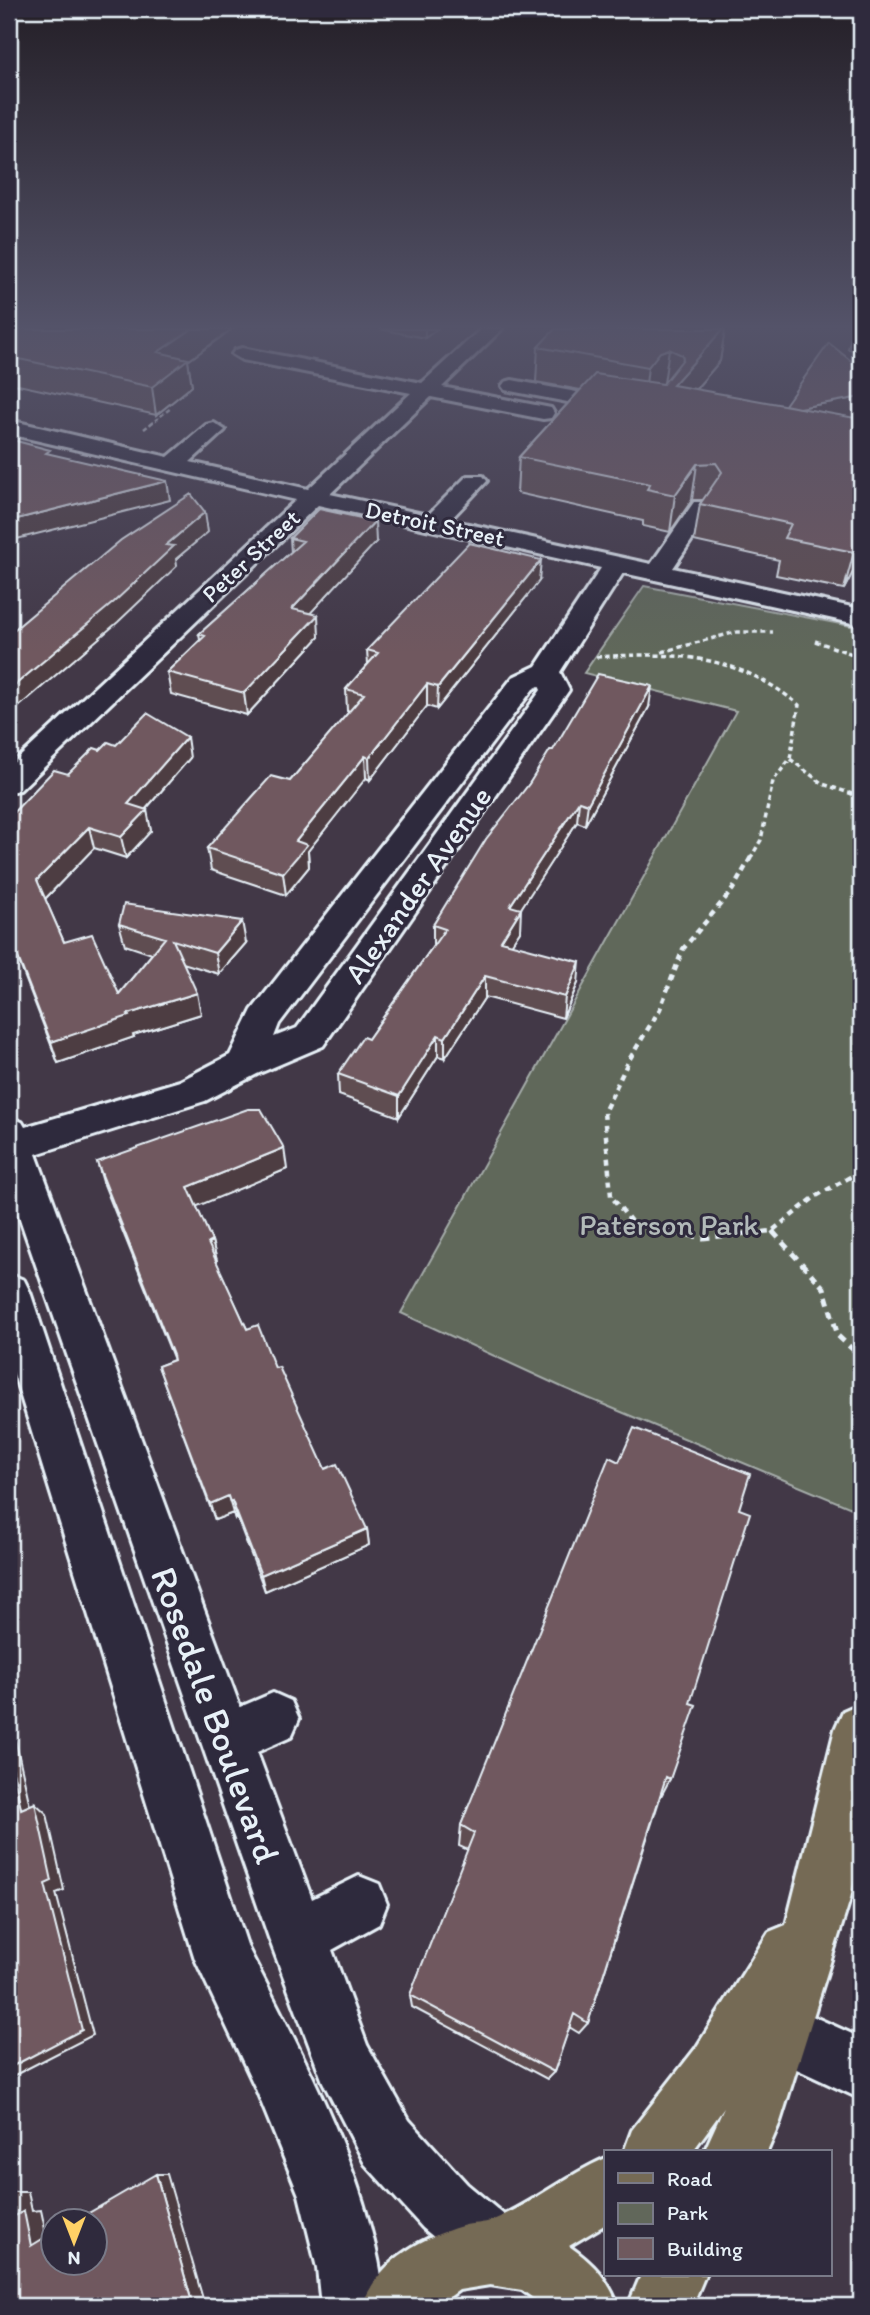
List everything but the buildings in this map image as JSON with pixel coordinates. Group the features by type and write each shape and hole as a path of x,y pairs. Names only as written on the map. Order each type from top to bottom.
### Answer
{"main road":[{"path":"735,2150 750,2122 822,1899 859,1746"},
{"path":"656,2150 717,2069 822,1899"},
{"path":"500,2252 604,2190"},
{"path":"394,2306 413,2284 453,2258 500,2252 530,2260 557,2276 586,2306"},
{"path":"660,2306 673,2276"}],"street":[{"name":"Detroit Street","path":"52,437 433,524 658,572 762,583 853,608"},
{"path":"172,465 206,437"},
{"name":"Peter Street","path":"9,783 378,437"},
{"path":"433,524 485,484 459,529"},
{"path":"658,572 702,507"},
{"name":"Alexander Avenue","path":"244,1064 264,1019 523,683 546,671 617,563"},
{"name":"Alexander Avenue","path":"10,1142 192,1091 244,1064 310,1037 555,690 546,671"},
{"name":"Rosedale Boulevard","path":"10,1142 297,1938 344,2061 387,2142 445,2206 500,2252"},
{"name":"Rosedale Boulevard","path":"9,1292 223,1959 279,2071 330,2195 349,2268 353,2306"},
{"path":"71,1485 124,1459"},
{"path":"226,1739 273,1719"},
{"path":"297,1938 359,1904"},
{"path":"779,2030 861,2069"}],"path":[{"path":"596,657 658,653 736,632 774,632"},
{"path":"658,653 728,668 781,688 799,705 790,759 773,781 761,840 733,889 683,949 660,1009 629,1060 604,1112 611,1196 633,1224 703,1238 772,1231 817,1196 861,1171"},
{"path":"790,759 814,781 845,794 861,797"},
{"path":"772,1231 824,1288 838,1336 861,1357"}],"green space":[{"name":"Paterson Park","path":"644,586 861,628 861,1512 564,1388 401,1313 736,711 584,673"}]}
